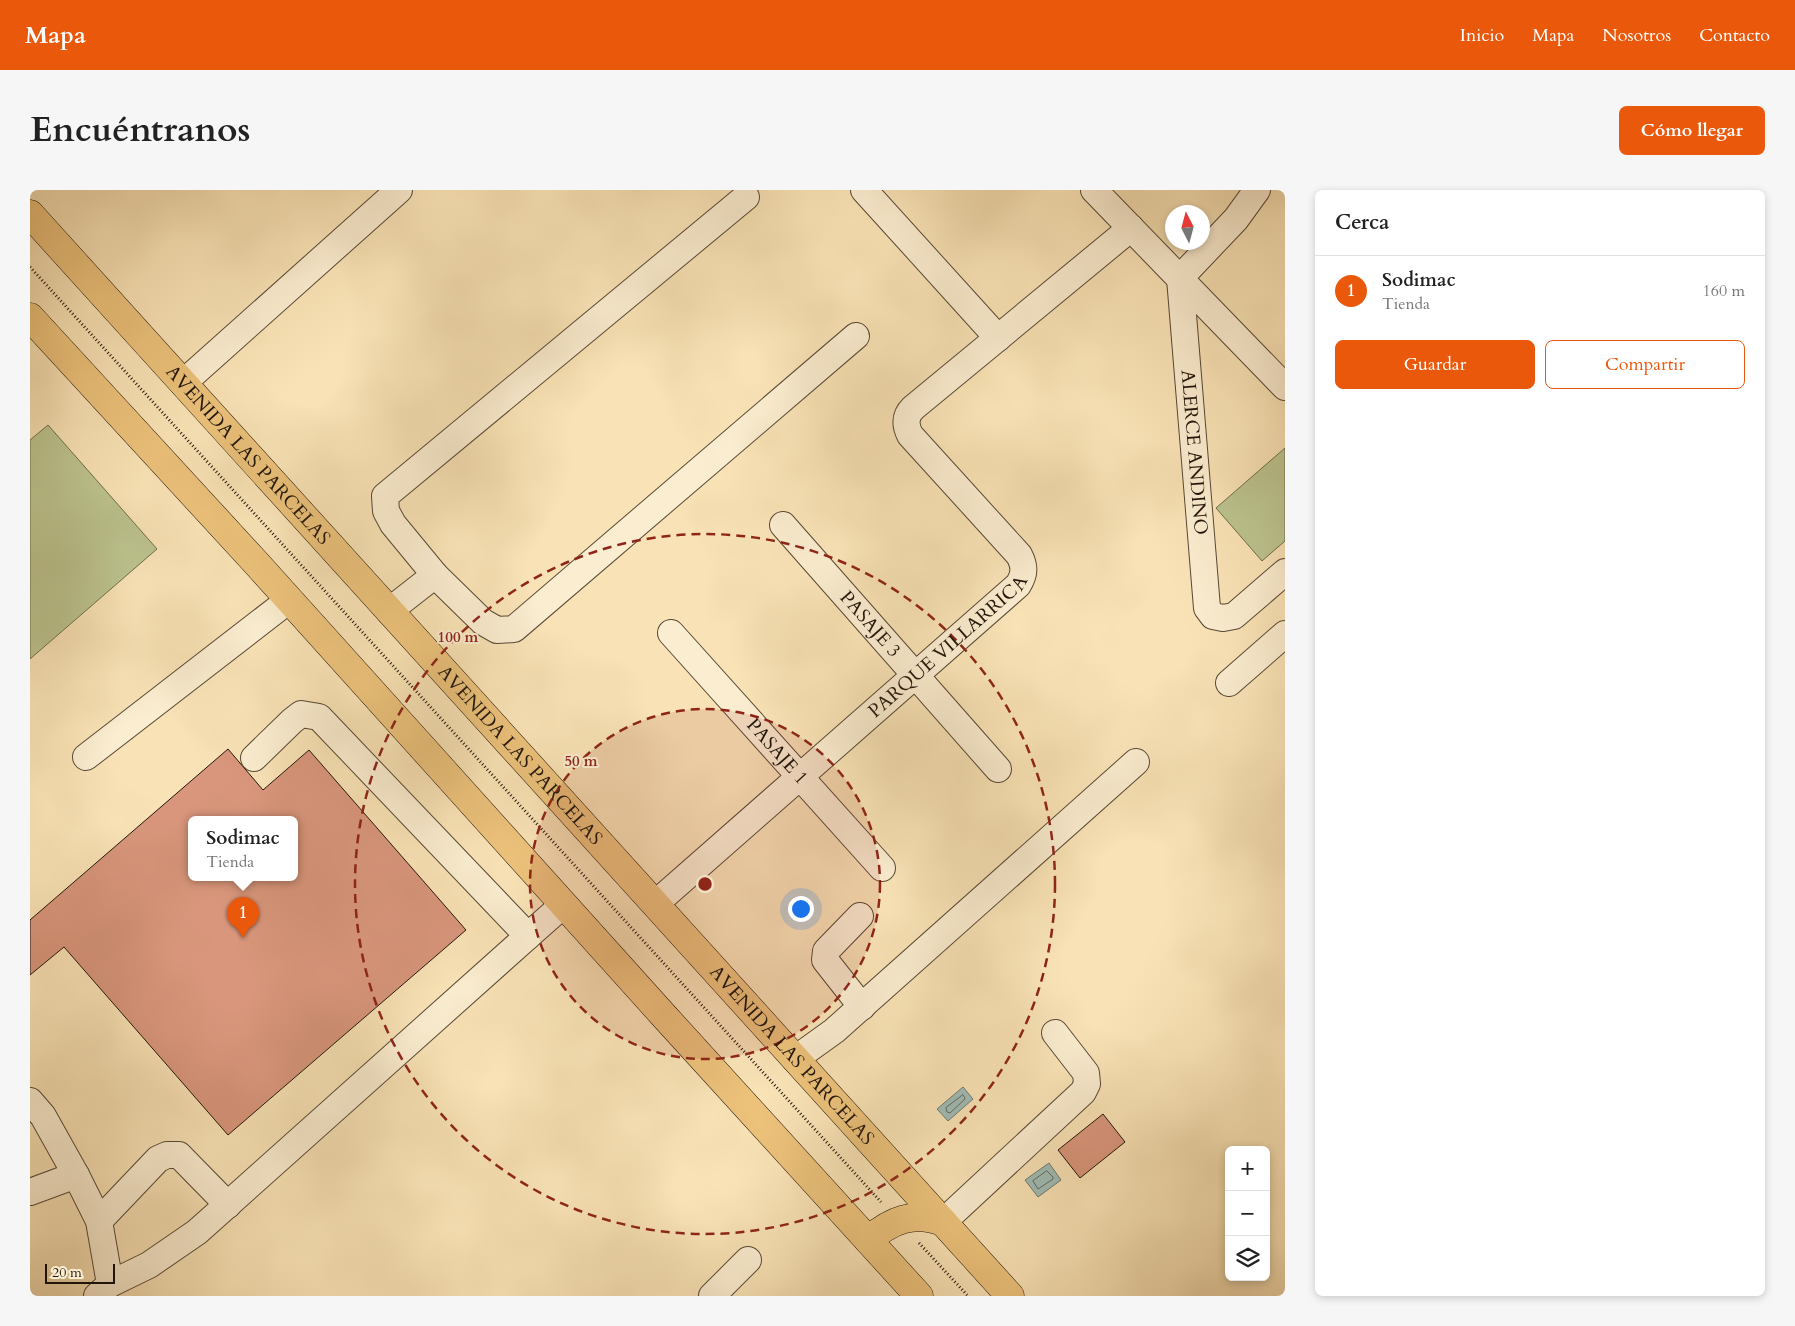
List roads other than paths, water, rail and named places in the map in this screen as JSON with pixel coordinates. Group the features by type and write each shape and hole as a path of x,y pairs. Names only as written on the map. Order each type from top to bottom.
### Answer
{"main road":[{"name":"AVENIDA LAS PARCELAS","path":"30,214 1010,1296"},
{"path":"30,317 919,1296"},
{"path":"868,1240 898,1220 923,1217 943,1222"}],"street":[{"path":"183,382 400,190"},
{"path":"864,190 998,338"},
{"path":"1094,190 1285,387"},
{"path":"1180,278 1236,219 1257,190"},
{"path":"746,197 385,496 386,510 394,524 434,575 483,622 497,630 514,628 856,336"},
{"name":"PARQUE VILLARRICA","path":"655,904 800,778 1022,579 1024,572 1023,563 1019,555 907,429 907,416 914,408 1131,228"},
{"name":"ALERCE ANDINO","path":"1180,278 1207,608 1213,616 1223,618 1234,616 1285,572"},
{"name":"PASAJE 3","path":"783,525 998,769"},
{"path":"389,611 434,575"},
{"path":"86,757 289,600"},
{"name":"PASAJE 1","path":"672,633 882,868"},
{"path":"1229,683 1285,634"},
{"path":"254,758 292,721 302,714 319,717 528,936"},
{"path":"795,1059 834,1031 862,1007 1136,762"},
{"path":"30,1101 43,1116 99,1221 104,1290 157,1260 197,1232 563,905"},
{"path":"860,916 826,951 825,960 862,1007"},
{"path":"943,1222 1083,1092 1087,1084 1086,1073 1055,1033"},
{"path":"99,1221 158,1159 167,1155 179,1155 228,1205"},
{"path":"30,1192 76,1175"},
{"path":"712,1296 748,1260"}],"water":[{"path":"963,1087 973,1099 948,1121 937,1109"},
{"path":"1049,1163 1061,1180 1038,1197 1025,1180"}],"place":[{"name":"Sodimac","path":"243,938"}]}
